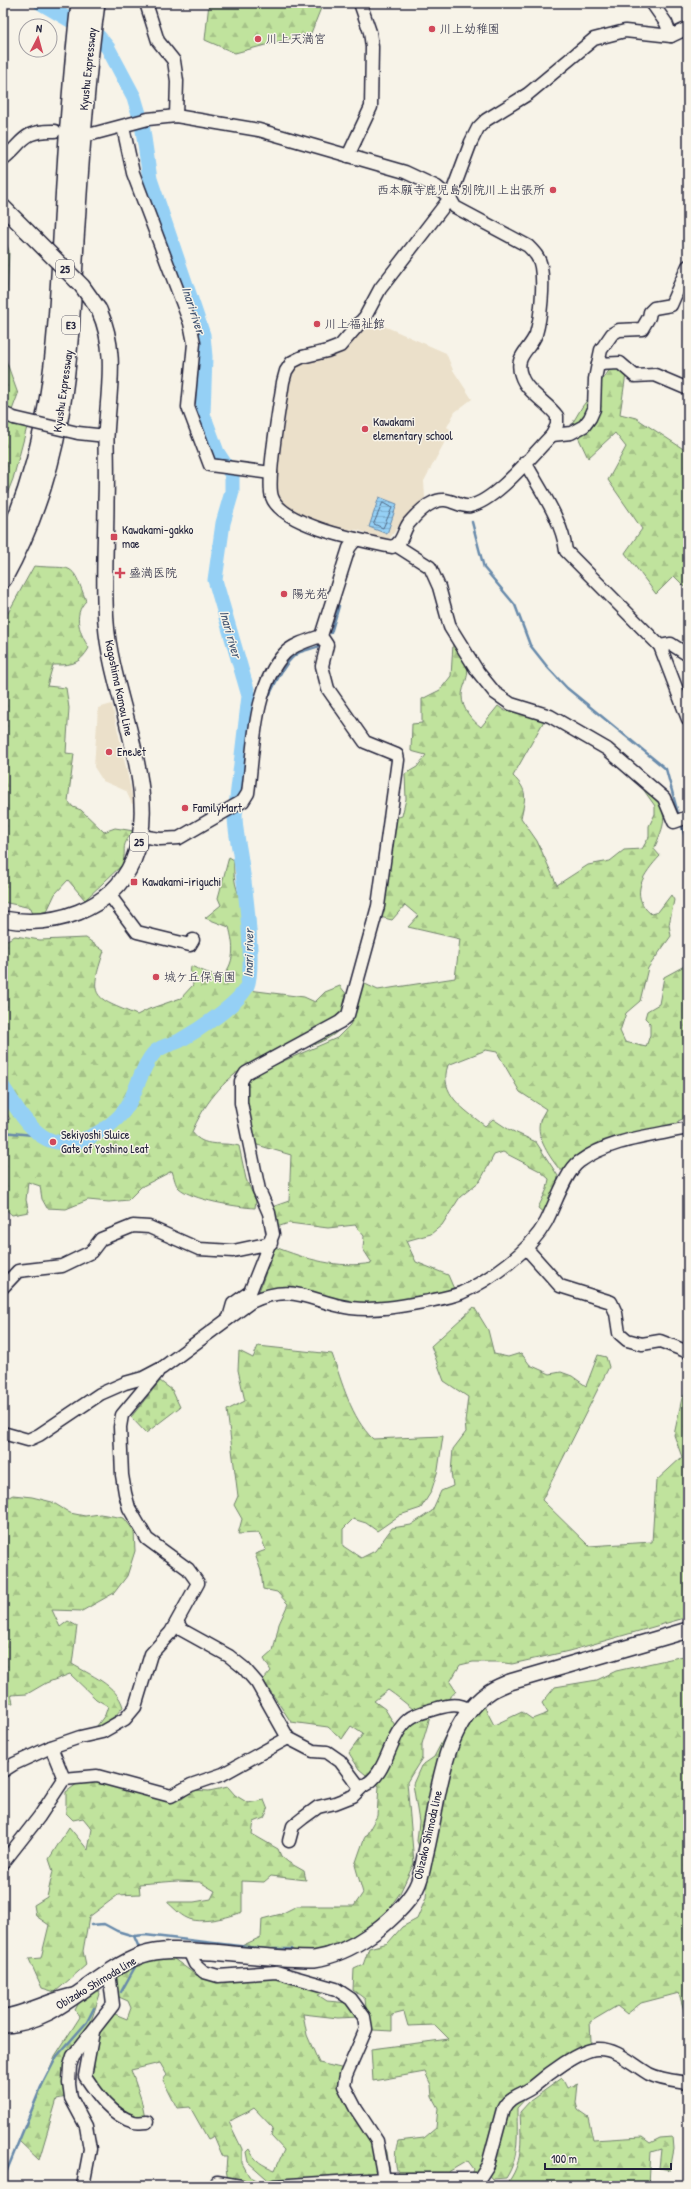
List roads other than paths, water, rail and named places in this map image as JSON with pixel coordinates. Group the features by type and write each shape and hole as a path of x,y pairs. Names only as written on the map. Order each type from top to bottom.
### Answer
{"highway":[{"name":"Kyushu Expressway","path":"3,549 23,503 34,468 50,399 58,313 75,49 80,3"},
{"name":"Kyushu Expressway","path":"3,579 23,539 38,503 52,454 63,401 72,315 88,61 96,3"}],"main road":[{"name":"Kagoshima Kamou Line","path":"3,207 82,286 100,310 106,325 110,348 111,378 106,436 106,625 114,677 141,790 143,825 133,862 125,874 108,894 83,912 54,920 34,922 3,919"},
{"name":"Obizako Shimoda line","path":"3,2026 12,2025 35,2018 106,1974 142,1955 157,1952 189,1951 314,1959 328,1956 358,1943 383,1927 416,1888 429,1841 446,1759 454,1738 470,1710 488,1692 510,1682 688,1630"}],"street":[{"path":"146,3 158,41 174,61 177,81 176,116"},
{"path":"348,156 371,107 372,47 370,32 360,3"},
{"path":"652,3 661,15 671,36"},
{"path":"683,819 664,798 607,749 550,716 512,704 495,694 478,672 450,627 439,587 430,566 396,546 392,547 356,539 288,516 278,508 272,497 271,473 283,382 286,371 292,362 302,357 340,346 365,317 380,289 406,253 450,198 471,142 480,126 496,113 528,94 591,41 625,31 671,36 688,28"},
{"path":"92,134 148,119 176,116 259,130 388,166 410,174 437,187 450,198 455,206 528,246 539,258 541,267 538,324 535,336 519,361 519,368 525,384 557,416 557,425 552,435 499,490 478,503 468,506 449,500 432,502 419,512 408,524 396,546"},
{"path":"128,125 133,173 190,323 194,343 188,407 210,465 271,473"},
{"path":"3,159 21,139 42,131 54,131"},
{"path":"552,435 572,433 584,426 594,409 595,379 601,350 612,334 620,330 642,330 650,312 654,308 671,305 688,266"},
{"path":"598,364 620,363 635,376 655,374 688,389"},
{"path":"9,415 78,434 106,436"},
{"path":"525,462 552,510 564,539 566,551 660,646 688,719"},
{"path":"141,836 179,838 243,801 248,793 263,691 274,668 286,652 321,636 349,548 356,539"},
{"path":"229,1318 233,1304 250,1292 271,1243 273,1228 266,1203 259,1190 241,1104 241,1081 246,1073 340,1022 350,1013 378,906 398,778 397,755 365,742 328,689 322,666 327,645 321,636"},
{"path":"660,646 671,644 688,656"},
{"path":"108,894 137,932 190,945 193,940"},
{"path":"3,1433 28,1440 100,1394 125,1383 143,1378 162,1368 229,1318 261,1298 291,1292 348,1307 384,1309 453,1296 478,1285 526,1248 545,1224 569,1174 578,1162 601,1148 646,1136 688,1128"},
{"path":"3,1287 18,1271 62,1266 91,1252 101,1239 133,1226 149,1227 199,1249 233,1251 271,1243"},
{"path":"526,1248 560,1286 611,1302 616,1313 619,1333 627,1340 642,1344 660,1341 688,1352"},
{"path":"3,1771 14,1764 51,1748 80,1737 102,1732 125,1719 135,1707 151,1654 171,1632 198,1581 188,1569 147,1539 127,1504 122,1475 120,1427 122,1415 162,1368"},
{"path":"177,1622 182,1630 229,1656 244,1668 257,1683 288,1738 313,1752 327,1752 340,1761 358,1785 363,1786"},
{"path":"289,1841 293,1826 318,1807 335,1803 353,1796 363,1786 371,1782 376,1776 394,1740 408,1719 448,1705 462,1704 470,1710"},
{"path":"64,1778 97,1776 171,1796 191,1785 223,1774 288,1738"},
{"path":"51,1748 64,1778"},
{"path":"3,1863 40,1817 64,1778"},
{"path":"189,1951 195,1964 204,1972 218,1976 276,1972 336,1989 351,1999 364,2016 366,2029 346,2075 344,2086 356,2109 377,2141 384,2179"},
{"path":"83,2186 90,2149 86,2126 71,2098 69,2083 73,2056 113,2005 110,1980 106,1974"},
{"path":"3,2016 23,2011 56,1997 76,1994"},
{"path":"94,2029 85,2076 100,2098 116,2112 134,2122 147,2122"},
{"path":"274,2186 384,2179 479,2179 488,2166 503,2109 508,2102 532,2087 544,2076 579,2055 595,2049 609,2050 634,2063 649,2074 665,2079 688,2082"},
{"path":"216,2186 217,2182 241,2186"}],"water":[{"path":"379,497 397,504 387,534 369,527"}],"waterway":[{"name":"Inari river","path":"3,1087 25,1120 42,1136 53,1141 65,1143 90,1137 102,1131 112,1123 128,1105 145,1066 156,1051 162,1047 179,1041 196,1031 236,1001 247,986 250,968 248,914 235,815 249,696 215,580 223,523 232,492 232,475 217,452 203,414 205,357 203,335 150,179 142,124 134,97 108,48 99,37 41,3"},
{"path":"472,522 484,568 515,605 530,645 549,669 567,688 666,769 679,817"},
{"path":"331,633 339,606"},
{"path":"269,696 285,666 290,660 300,652 321,645"},
{"name":"Inari river","path":"247,708 254,704"},
{"path":"681,823 688,848"},
{"path":"3,1132 42,1136"},
{"path":"91,1925 104,1924 117,1931 134,1936 140,1950"},
{"path":"134,1936 145,1935 266,1949 292,1949"},
{"path":"121,1992 135,1967"},
{"path":"3,2180 41,2087 57,2056 87,2022 94,2008"}],"place":[{"name":"川上幼稚園","path":"432,29"},
{"name":"川上天満宮","path":"258,39"},
{"name":"西本願寺鹿児島別院川上出張所","path":"553,190"},
{"name":"川上福祉館","path":"317,324"},
{"name":"Kawakami elementary school","path":"365,429"},
{"name":"Kawakami-gakko mae","path":"114,537"},
{"name":"盛満医院","path":"120,573"},
{"name":"陽光苑","path":"284,594"},
{"name":"EneJet","path":"109,752"},
{"name":"FamilyMart","path":"185,808"},
{"name":"Kawakami-iriguchi","path":"134,882"},
{"name":"城ケ丘保育園","path":"156,977"},
{"name":"Sekiyoshi Sluice Gate of Yoshino Leat","path":"53,1142"}]}
